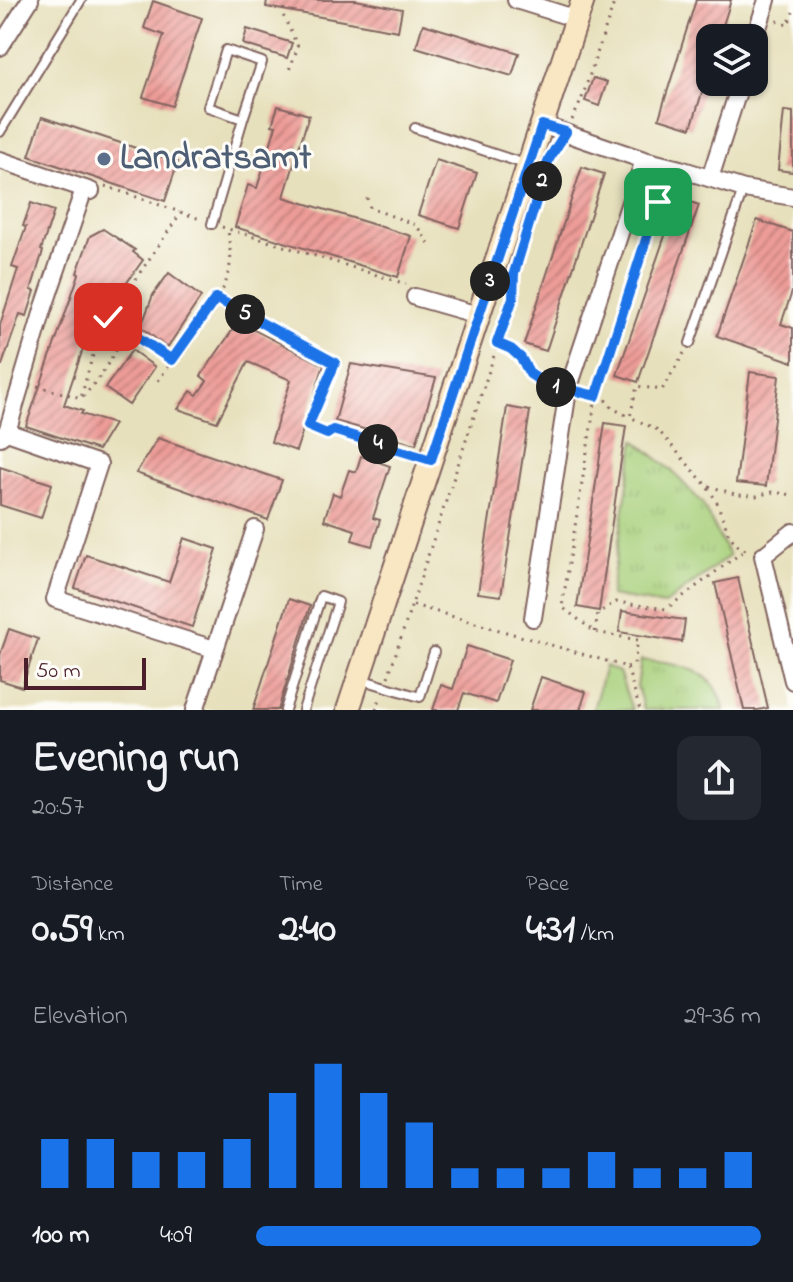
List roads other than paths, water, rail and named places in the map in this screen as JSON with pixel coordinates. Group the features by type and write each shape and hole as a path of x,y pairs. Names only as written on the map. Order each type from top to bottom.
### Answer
{"street":[{"path":"0,47 30,0"},
{"path":"348,710 580,10 516,0"},
{"path":"759,24 767,0"},
{"path":"710,178 736,96"},
{"path":"542,125 644,160 744,189 793,197"},
{"path":"0,160 88,190 43,310 4,435 99,464 55,599 214,649"},
{"path":"533,618 568,390 644,160"},
{"path":"417,292 478,315"},
{"path":"195,710 255,529"},
{"path":"793,532 763,556 793,681"}],"lane":[{"path":"0,132 81,0"},
{"path":"212,224 262,62 226,50 208,107 243,119"},
{"path":"415,128 529,165"},
{"path":"690,343 744,189"},
{"path":"333,430 431,460"},
{"path":"285,710 321,596 338,602 303,710"},
{"path":"359,679 420,697 434,652"}],"place":[{"name":"Landratsamt","path":"104,159"}]}
